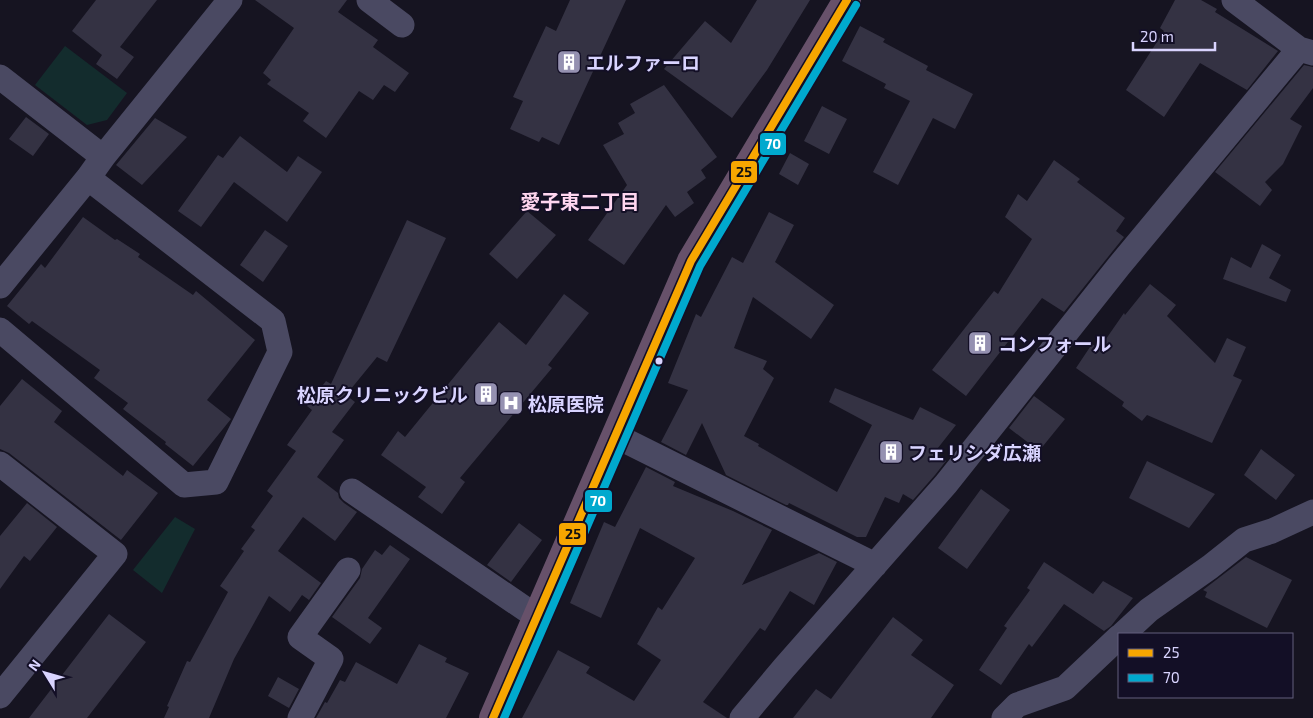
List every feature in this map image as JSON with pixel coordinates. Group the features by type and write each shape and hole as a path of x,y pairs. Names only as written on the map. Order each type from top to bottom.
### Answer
{"highway":[{"path":"493,718 691,261 847,0"}],"street":[{"path":"0,286 230,0"},
{"path":"370,0 402,25"},
{"path":"746,717 784,668 946,484 1119,266 1306,51 1234,0"},
{"path":"0,77 103,157"},
{"path":"0,330 184,485 216,482 280,352 273,321 88,178"},
{"path":"616,436 875,565"},
{"path":"0,464 115,554 0,696"},
{"path":"352,491 537,617"},
{"path":"1124,633 1149,610 1210,567 1244,540 1272,531 1313,512"},
{"path":"300,718 331,659 300,637 348,570"},
{"path":"1004,718 1017,704 1065,688 1118,639"}],"green space":[{"path":"65,46 127,93 107,120 87,125 35,85"},
{"path":"175,517 195,529 162,593 133,570"}],"building":[{"path":"96,0 157,0 120,47 134,57 117,79 96,64 102,55 72,31"},
{"path":"255,0 347,0 338,12 378,40 373,47 409,73 395,92 384,85 373,100 359,91 326,138 303,121 309,113 267,84 271,80 263,73 294,28"},
{"name":"エルファーロ","path":"570,0 626,0 559,145 542,137 539,142 510,129 523,101 513,97 546,26 556,31"},
{"path":"757,0 810,0 767,70 732,118 664,69 705,21 731,43"},
{"path":"1175,0 1201,0 1217,9 1215,12 1278,51 1247,90 1200,63 1164,117 1126,90 1164,31 1160,28"},
{"path":"860,26 885,39 883,42 928,66 926,70 973,94 955,129 933,118 898,185 873,172 910,101 884,88 886,84 842,61"},
{"path":"1304,65 1313,67 1313,88 1290,119 1302,126 1283,164 1265,182 1272,190 1260,206 1215,172"},
{"path":"664,85 717,157 701,170 706,178 687,192 694,203 675,217 666,205 624,265 588,240 627,185 603,145 624,134 618,123 635,113 630,104"},
{"path":"822,106 847,119 829,154 804,141"},
{"path":"26,117 49,134 33,156 9,139"},
{"path":"155,118 187,137 142,185 116,165"},
{"path":"240,136 287,172 298,156 322,172 287,222 234,182 201,227 178,211 218,155 223,158"},
{"path":"790,153 809,164 798,185 779,174"},
{"path":"1054,160 1080,179 1077,182 1125,218 1116,231 1124,237 1064,312 1042,298 966,396 932,370 994,291 998,294 1032,239 1005,217 1018,194 1027,201"},
{"path":"527,211 556,235 517,279 489,254"},
{"path":"769,212 794,225 775,262 834,305 811,339 753,297 734,348 767,361 763,369 774,378 744,436 837,492 872,425 829,402 835,388 913,420 920,407 956,425 934,453 946,461 935,475 913,500 903,494 899,503 885,497 866,537 857,537 789,503 786,505 726,475 702,423 686,455 661,442 688,390 668,383 696,314 701,317 732,257 743,263"},
{"path":"83,217 115,240 117,239 140,254 138,257 193,295 196,291 255,340 207,400 231,419 193,466 165,444 166,442 123,409 128,403 94,378 100,370 32,321 29,324 7,306 41,264 45,268"},
{"path":"407,220 446,238 387,362 377,357 346,395 355,402 332,432 344,440 317,477 338,493 339,498 344,503 357,512 335,541 303,517 278,551 321,583 309,600 302,595 290,612 269,596 234,659 209,718 164,718 169,707 167,706 187,661 190,662 228,592 220,586 244,551 241,549 255,530 251,527 273,496 267,491 296,451 287,445 312,410 307,406 326,381 331,384"},
{"path":"265,230 288,246 263,282 240,265"},
{"path":"1262,244 1281,255 1269,278 1291,290 1286,302 1223,279 1231,257 1251,268"},
{"path":"1150,284 1176,305 1167,316 1215,363 1227,338 1246,347 1233,376 1242,380 1212,443 1147,415 1142,421 1122,406 1124,402 1076,368 1092,344 1099,349 1124,313 1125,315"},
{"path":"564,294 589,313 548,365 552,368 460,478 465,482 442,514 418,497 426,487 381,455 398,431 405,437 499,322 526,345"},
{"path":"22,379 62,411 54,422 123,476 127,470 158,493 121,540 9,453 0,449 0,406"},
{"path":"1034,396 1065,419 1039,451 1009,428"},
{"path":"1261,449 1295,475 1276,500 1244,475"},
{"path":"1147,461 1215,494 1189,528 1129,498"},
{"path":"646,467 675,482 673,486 733,511 772,530 742,585 819,553 837,562 814,605 790,591 765,631 760,628 703,702 727,718 522,718 558,650 590,667 586,673 634,701 661,660 637,644 658,607 662,610 695,558 640,528 601,618 570,603 604,522 615,527"},
{"path":"981,489 1010,510 967,569 938,548"},
{"path":"27,503 57,527 30,561 24,556 0,589 0,536"},
{"path":"519,523 542,540 511,582 487,565"},
{"path":"390,545 410,559 368,618 382,628 370,644 332,617 360,578 362,569 375,550 382,555"},
{"path":"1246,557 1292,580 1267,628 1205,597 1207,592 1203,590"},
{"path":"1044,562 1093,594 1103,581 1133,598 1111,626 1104,631 1064,604 1032,647 1029,644 1001,685 979,670 1007,628 1004,626 1030,590 1027,588"},
{"path":"109,614 146,642 87,718 29,718"},
{"path":"893,617 923,640 911,655 954,685 931,718 793,718 816,689 831,699"},
{"path":"419,644 447,658 445,662 469,673 446,718 316,718 340,680 345,682 356,662 397,684"},
{"path":"278,677 299,689 289,708 268,696"}],"transit line":[{"name":"25","path":"493,718 691,261 847,0"},
{"name":"70","path":"504,718 700,266 856,5"}],"place":[{"name":"エルファーロ","path":"569,62"},
{"name":"コンフォール","path":"980,343"},
{"name":"松原クリニックビル","path":"486,394"},
{"name":"松原医院","path":"511,403"},
{"name":"フェリシダ広瀬","path":"891,452"}],"district":[{"name":"愛子東二丁目","path":"580,201"}]}
